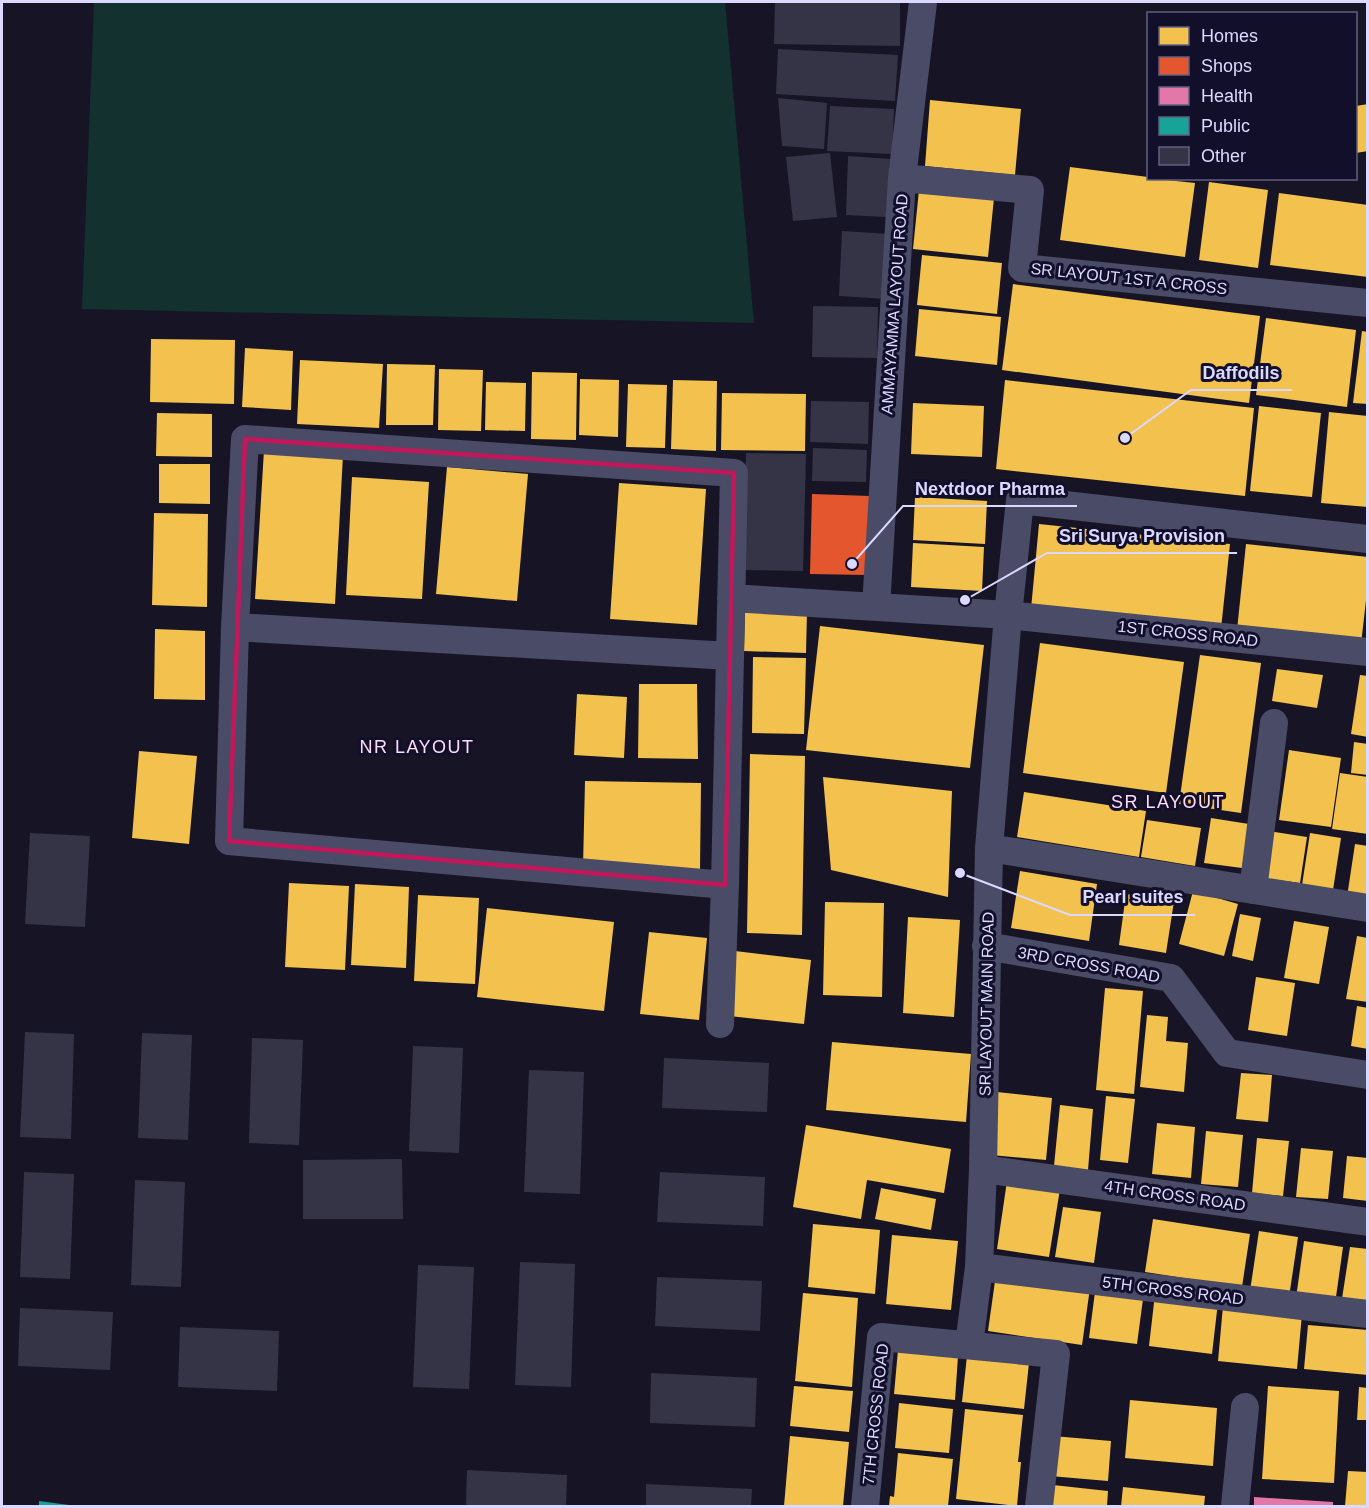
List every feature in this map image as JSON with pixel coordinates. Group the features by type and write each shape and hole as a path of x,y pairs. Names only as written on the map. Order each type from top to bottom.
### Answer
{"street":[{"name":"AMMAYAMMA LAYOUT ROAD","path":"876,607 902,178 923,2"},
{"name":"SR LAYOUT 1ST A CROSS","path":"902,178 1030,190 1022,268 1368,303"},
{"path":"720,1024 725,885 734,472 245,439 229,841 725,885"},
{"name":"SR LAYOUT MAIN ROAD","path":"969,1345 979,1267 983,1169 989,848 1020,500 1368,538"},
{"path":"731,598 1008,615"},
{"name":"1ST CROSS ROAD","path":"1008,615 1368,652"},
{"path":"236,627 730,656"},
{"path":"1253,890 1274,723"},
{"path":"989,848 1368,908"},
{"name":"3RD CROSS ROAD","path":"986,946 1171,978 1227,1053 1368,1075"},
{"name":"4TH CROSS ROAD","path":"983,1169 1368,1222"},
{"name":"5TH CROSS ROAD","path":"979,1267 1368,1314"},
{"name":"7TH CROSS ROAD","path":"865,1506 881,1337 969,1345"},
{"path":"969,1345 1056,1354 1039,1506"},
{"path":"1235,1506 1245,1407"}],"highlighted area":[{"path":"245,439 734,473 725,885 229,841"}],"green space":[{"path":"94,2 725,2 754,323 82,309"}],"building: Homes":[{"path":"930,100 1021,109 1015,175 925,166"},
{"path":"1368,104 1368,151 1357,153 1357,106"},
{"path":"1070,167 1147,177 1147,180 1195,183 1185,257 1060,240"},
{"path":"1209,182 1268,190 1258,268 1199,260"},
{"path":"919,190 994,198 988,257 913,249"},
{"path":"1279,193 1368,205 1368,277 1270,265"},
{"path":"922,255 1002,263 997,314 917,305"},
{"path":"1013,284 1260,316 1249,403 1002,370"},
{"path":"919,309 1001,317 997,365 915,356"},
{"path":"1266,318 1356,330 1347,407 1256,395"},
{"path":"1362,331 1368,332 1368,404 1353,403"},
{"path":"151,339 235,340 234,404 150,402"},
{"path":"245,348 293,351 291,410 242,407"},
{"path":"300,360 383,364 379,428 297,424"},
{"path":"387,364 435,365 433,425 386,425"},
{"path":"439,369 483,370 481,431 438,430"},
{"path":"532,372 577,373 576,440 531,439"},
{"path":"580,379 619,380 618,437 579,435"},
{"path":"673,380 717,381 716,451 671,449"},
{"path":"1005,380 1254,408 1245,496 996,469"},
{"path":"486,382 526,383 525,431 485,430"},
{"path":"628,384 667,385 665,448 626,447"},
{"path":"722,393 806,394 805,451 721,450"},
{"path":"913,403 984,406 982,457 911,454"},
{"path":"1259,406 1321,413 1312,497 1250,491"},
{"path":"1329,412 1368,416 1368,507 1321,503"},
{"path":"157,413 212,414 212,457 156,456"},
{"path":"264,450 343,455 335,604 255,599"},
{"path":"159,464 210,464 210,504 159,503"},
{"path":"447,467 528,474 517,601 436,594"},
{"path":"352,477 429,482 422,599 346,595"},
{"path":"619,483 706,489 697,625 610,619"},
{"path":"915,497 987,501 985,544 913,540"},
{"path":"154,513 208,514 207,607 152,605"},
{"path":"1039,524 1230,544 1221,629 1031,609"},
{"path":"913,543 984,547 982,591 911,587"},
{"path":"1246,544 1368,557 1368,583 1361,644 1237,630"},
{"path":"745,609 807,611 806,653 744,651"},
{"path":"820,626 984,645 970,768 806,750"},
{"path":"155,629 205,631 205,700 154,699"},
{"path":"1040,643 1184,662 1166,793 1023,773"},
{"path":"1200,655 1261,663 1241,813 1179,804"},
{"path":"753,657 806,658 804,734 752,733"},
{"path":"1277,669 1323,675 1317,708 1272,701"},
{"path":"1360,675 1368,676 1368,737 1351,734"},
{"path":"639,684 697,684 698,759 638,758"},
{"path":"577,694 627,697 624,758 574,755"},
{"path":"1354,742 1368,744 1368,775 1351,773"},
{"path":"1289,750 1341,758 1331,827 1279,820"},
{"path":"139,751 197,756 189,844 132,838"},
{"path":"750,754 805,756 802,935 747,933"},
{"path":"1340,773 1368,777 1368,834 1332,829"},
{"path":"823,777 952,791 948,897 831,870"},
{"path":"585,781 701,783 700,870 583,867"},
{"path":"1024,792 1146,811 1139,857 1017,837"},
{"path":"1211,818 1249,824 1242,868 1204,863"},
{"path":"1147,820 1201,828 1195,866 1141,857"},
{"path":"1269,831 1307,837 1300,883 1262,878"},
{"path":"1310,833 1341,838 1333,890 1302,885"},
{"path":"1355,844 1368,846 1368,900 1347,897"},
{"path":"1020,871 1097,884 1089,941 1011,928"},
{"path":"289,883 349,886 345,970 285,967"},
{"path":"355,884 409,887 406,968 351,965"},
{"path":"1193,891 1238,904 1224,956 1179,944"},
{"path":"1126,894 1174,901 1166,953 1119,945"},
{"path":"418,895 479,898 475,984 414,981"},
{"path":"825,902 884,903 882,997 823,995"},
{"path":"487,908 614,922 604,1011 477,997"},
{"path":"1240,914 1261,918 1253,961 1232,956"},
{"path":"908,917 960,920 954,1017 903,1013"},
{"path":"1294,921 1329,927 1319,984 1284,978"},
{"path":"649,932 707,938 699,1020 640,1014"},
{"path":"1357,936 1368,938 1368,1002 1346,999"},
{"path":"735,951 811,960 804,1024 729,1016"},
{"path":"1256,977 1295,983 1287,1036 1248,1030"},
{"path":"1105,988 1143,991 1134,1094 1096,1090"},
{"path":"1357,1006 1368,1008 1368,1049 1351,1046"},
{"path":"1147,1015 1168,1017 1166,1041 1188,1043 1184,1092 1140,1087"},
{"path":"832,1042 971,1054 966,1122 826,1110"},
{"path":"1241,1073 1272,1075 1268,1122 1236,1119"},
{"path":"997,1092 1052,1098 1046,1160 991,1155"},
{"path":"1106,1096 1135,1099 1128,1163 1100,1160"},
{"path":"1060,1105 1093,1109 1088,1170 1054,1166"},
{"path":"1157,1123 1195,1127 1191,1178 1152,1174"},
{"path":"806,1125 951,1149 944,1193 867,1180 861,1219 793,1207"},
{"path":"1206,1131 1243,1135 1238,1187 1201,1184"},
{"path":"1257,1138 1289,1141 1283,1196 1252,1193"},
{"path":"1301,1148 1333,1151 1328,1199 1296,1197"},
{"path":"1347,1156 1368,1158 1368,1201 1343,1198"},
{"path":"1007,1181 1060,1189 1049,1257 997,1249"},
{"path":"881,1188 936,1199 931,1230 875,1219"},
{"path":"1063,1207 1101,1212 1094,1263 1055,1257"},
{"path":"1153,1219 1250,1234 1242,1287 1145,1272"},
{"path":"813,1224 880,1230 875,1294 808,1287"},
{"path":"1259,1231 1298,1237 1289,1297 1250,1291"},
{"path":"892,1235 958,1241 951,1310 886,1304"},
{"path":"1304,1241 1343,1247 1335,1304 1296,1298"},
{"path":"1350,1247 1368,1249 1368,1309 1341,1305"},
{"path":"996,1274 1090,1288 1082,1345 988,1331"},
{"path":"1095,1292 1143,1299 1137,1344 1089,1338"},
{"path":"803,1293 858,1298 852,1387 795,1381"},
{"path":"1155,1294 1218,1302 1212,1354 1149,1346"},
{"path":"1223,1306 1302,1314 1297,1369 1218,1361"},
{"path":"1308,1325 1368,1330 1368,1375 1304,1369"},
{"path":"898,1350 958,1356 955,1400 894,1394"},
{"path":"967,1356 1029,1363 1024,1409 962,1402"},
{"path":"794,1386 853,1391 849,1432 790,1426"},
{"path":"1268,1386 1339,1391 1334,1483 1262,1479"},
{"path":"1359,1387 1368,1388 1368,1420 1357,1420"},
{"path":"1130,1400 1217,1408 1213,1466 1125,1458"},
{"path":"899,1403 953,1409 949,1453 895,1448"},
{"path":"965,1409 1023,1415 1018,1462 1021,1462 1017,1506 956,1499"},
{"path":"790,1436 849,1442 843,1506 784,1506"},
{"path":"1053,1436 1111,1441 1108,1481 1050,1476"},
{"path":"898,1453 953,1459 948,1506 889,1506 890,1496 894,1497"},
{"path":"1348,1471 1368,1472 1368,1506 1345,1506"},
{"path":"1053,1485 1108,1491 1107,1506 1050,1506"},
{"path":"1123,1487 1205,1496 1204,1506 1121,1506"}],"building: Shops":[{"path":"812,494 870,496 868,575 810,574"}],"building: Health":[{"path":"1254,1497 1333,1502 1333,1506 1254,1506"}],"building: Public":[{"path":"39,1501 69,1505 69,1506 39,1506"}],"building: Other":[{"path":"775,2 900,2 900,46 774,44"},
{"path":"778,49 898,55 895,101 776,94"},
{"path":"778,98 827,103 824,149 782,146"},
{"path":"830,106 894,109 892,154 827,151"},
{"path":"830,153 837,217 793,221 786,157"},
{"path":"848,156 890,159 887,217 846,215"},
{"path":"842,231 890,234 887,299 839,296"},
{"path":"813,306 878,307 877,358 812,357"},
{"path":"811,401 869,402 868,444 810,442"},
{"path":"813,448 867,450 866,482 812,481"},
{"path":"746,453 806,454 803,571 743,570"},
{"path":"30,833 90,836 85,927 25,924"},
{"path":"25,1032 74,1034 71,1139 20,1137"},
{"path":"142,1033 192,1035 188,1140 138,1138"},
{"path":"252,1038 303,1040 299,1145 249,1143"},
{"path":"413,1046 463,1048 459,1153 409,1151"},
{"path":"664,1058 769,1063 767,1112 662,1108"},
{"path":"529,1070 584,1072 580,1194 524,1192"},
{"path":"402,1159 403,1219 303,1219 303,1160"},
{"path":"24,1172 74,1174 70,1279 20,1277"},
{"path":"660,1172 765,1177 763,1226 657,1222"},
{"path":"135,1180 185,1182 181,1287 131,1285"},
{"path":"520,1262 575,1264 571,1387 515,1385"},
{"path":"418,1265 474,1267 469,1389 413,1387"},
{"path":"657,1277 762,1281 760,1331 655,1326"},
{"path":"20,1308 113,1312 110,1370 18,1366"},
{"path":"180,1327 279,1331 277,1391 178,1387"},
{"path":"651,1373 757,1378 755,1427 650,1423"},
{"path":"467,1470 567,1475 566,1506 466,1506"},
{"path":"646,1484 752,1489 751,1506 646,1506"}],"place":[{"name":"Daffodils","path":"1125,438"},
{"name":"Nextdoor Pharma","path":"852,564"},
{"name":"Sri Surya Provision","path":"965,600"},
{"name":"Pearl suites","path":"960,873"}],"district":[{"name":"NR LAYOUT","path":"417,747"},
{"name":"SR LAYOUT","path":"1168,802"}]}
